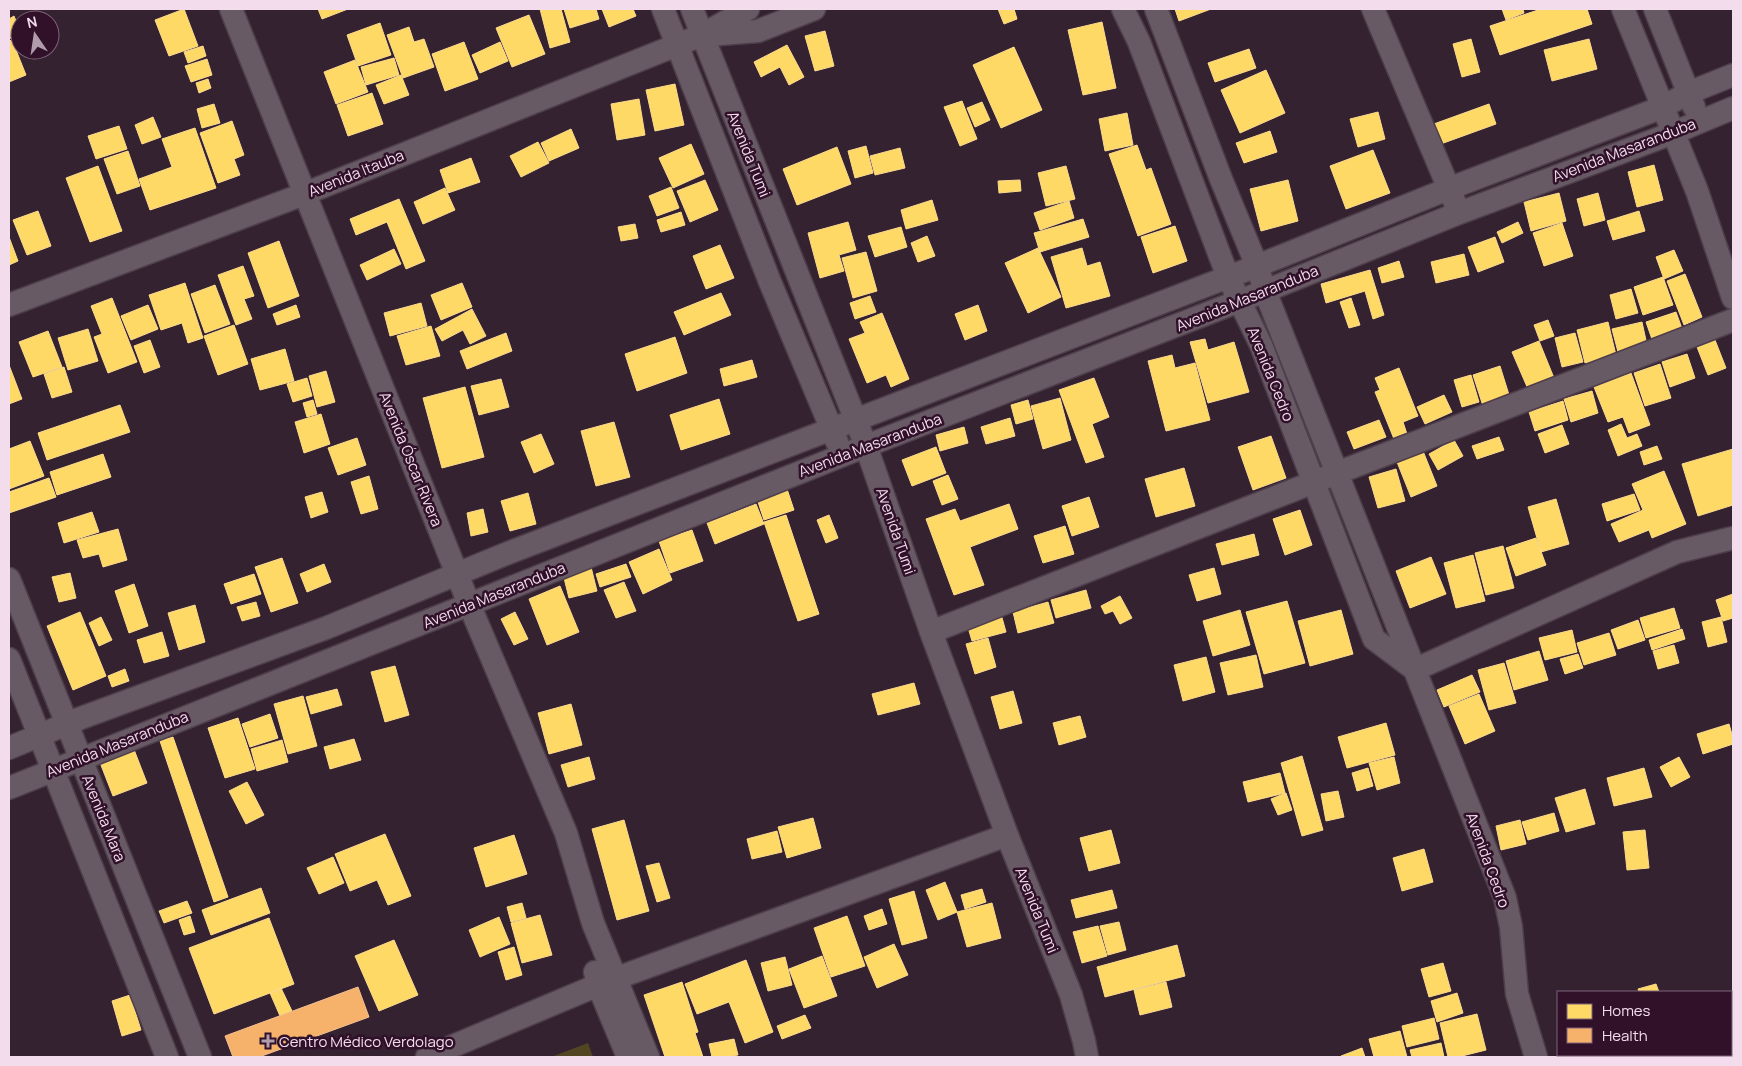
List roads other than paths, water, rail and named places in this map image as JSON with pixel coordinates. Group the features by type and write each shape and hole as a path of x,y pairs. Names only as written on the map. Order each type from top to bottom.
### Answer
{"street":[{"name":"Avenida Óscar Rivera","path":"231,9 470,604 566,834 589,909 589,946 606,982 648,1057"},
{"name":"Avenida Tumi","path":"663,9 770,282 842,456"},
{"name":"Avenida Tumi","path":"692,9 866,446 931,632 1006,834 1071,995 1087,1057"},
{"name":"Avenida Itauba","path":"9,305 304,194 702,35 748,9"},
{"name":"Avenida Itauba","path":"702,35 758,31 814,9"},
{"name":"Avenida Cedro","path":"1122,9 1139,42 1228,277 1261,345 1374,639 1414,670"},
{"name":"Avenida Cedro","path":"1156,9 1221,179 1257,266 1265,291 1505,898 1511,927 1516,994 1536,1057"},
{"path":"1373,9 1459,213"},
{"path":"1623,9 1697,191 1733,298"},
{"path":"1655,9 1688,93 1702,121"},
{"path":"9,748 66,724 326,628 517,549 1257,266 1448,189 1663,107 1688,93 1733,75"},
{"name":"Avenida Masaranduba","path":"9,788 866,446 1265,291 1459,213 1673,133 1733,108"},
{"path":"931,632 1733,320"},
{"path":"1414,670 1677,552 1733,538"},
{"name":"Avenida Mara","path":"9,580 200,1057"},
{"name":"Avenida Mara","path":"9,659 167,1057"},
{"path":"427,1057 606,982 1006,834"},
{"name":"Avenida Óscar Rivera","path":"606,982 628,1057"}],"place":[{"name":"Centro Médico Verdolago","path":"268,1041"}]}
